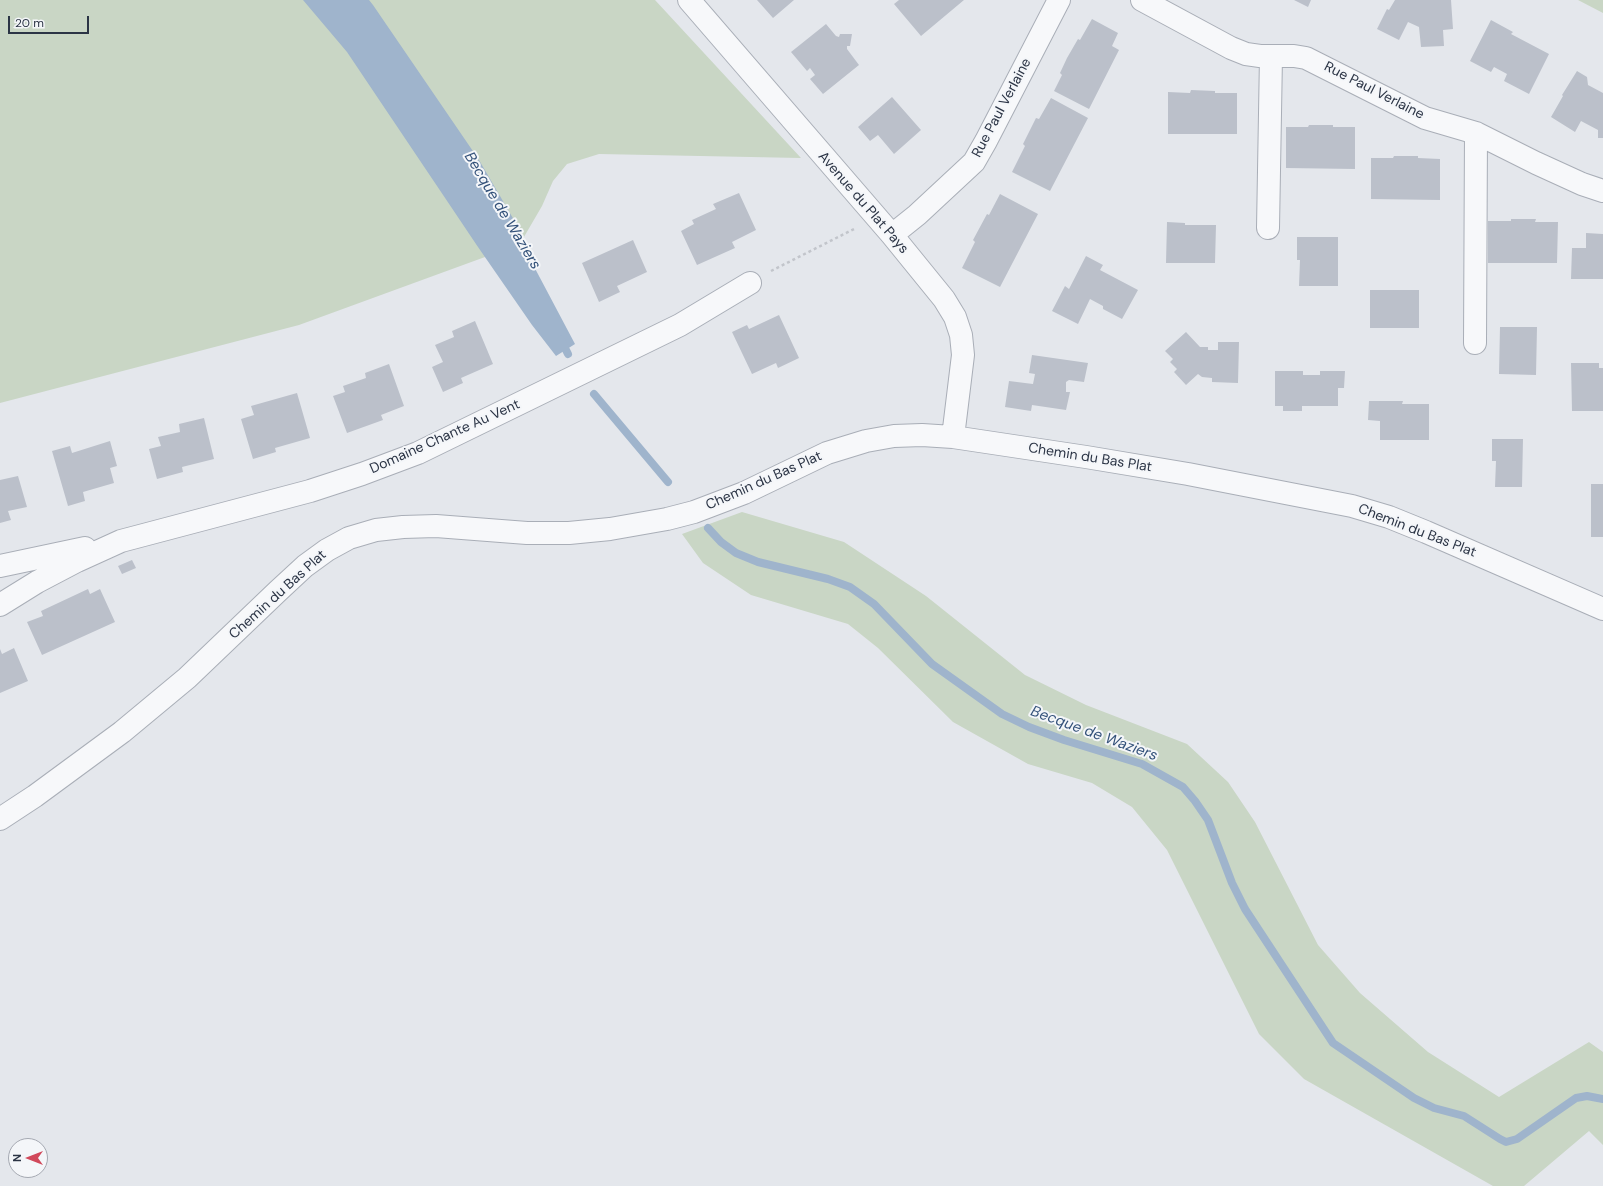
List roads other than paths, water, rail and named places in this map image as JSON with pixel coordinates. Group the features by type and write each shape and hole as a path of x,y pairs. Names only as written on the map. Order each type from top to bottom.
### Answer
{"street":[{"name":"Avenue du Plat Pays","path":"689,0 892,236 944,299 955,317 961,335 963,355 953,437"},
{"name":"Rue Paul Verlaine","path":"892,236 974,162 986,142 1059,0"},
{"name":"Rue Paul Verlaine","path":"1142,0 1231,48 1246,54 1306,58 1425,118 1476,133 1536,163 1582,184 1603,191"},
{"path":"1268,228 1271,56"},
{"path":"1475,343 1476,133"},
{"name":"Domaine Chante Au Vent","path":"0,566 121,541 310,491 362,474 418,452 680,325 750,283"},
{"name":"Chemin du Bas Plat","path":"0,819 65,775 122,732 187,678 305,566 327,550 349,538 376,530 436,526 527,533 569,533 610,529 667,519 694,512 744,493 810,460 844,447 894,436 922,435 953,437 1188,474 1352,506 1389,517 1434,535 1603,609"},
{"name":"Domaine Chante Au Vent","path":"0,605 37,582 77,561 121,541"}],"water":[{"path":"303,0 369,0 373,5 479,160 514,220 521,242 575,344 556,356 532,325 478,247 347,52"}],"waterway":[{"name":"Becque de Waziers","path":"561,340 568,354"},
{"name":"Becque de Waziers","path":"594,394 668,482"},
{"name":"Becque de Waziers","path":"708,528 721,542 736,553 758,562 828,579 850,587 874,604 932,664 1002,714 1029,727 1064,740 1142,764 1183,787 1208,820 1232,883 1245,909 1333,1043 1414,1098 1434,1108 1464,1116 1506,1142 1517,1139 1576,1098 1587,1096 1603,1099"}]}
